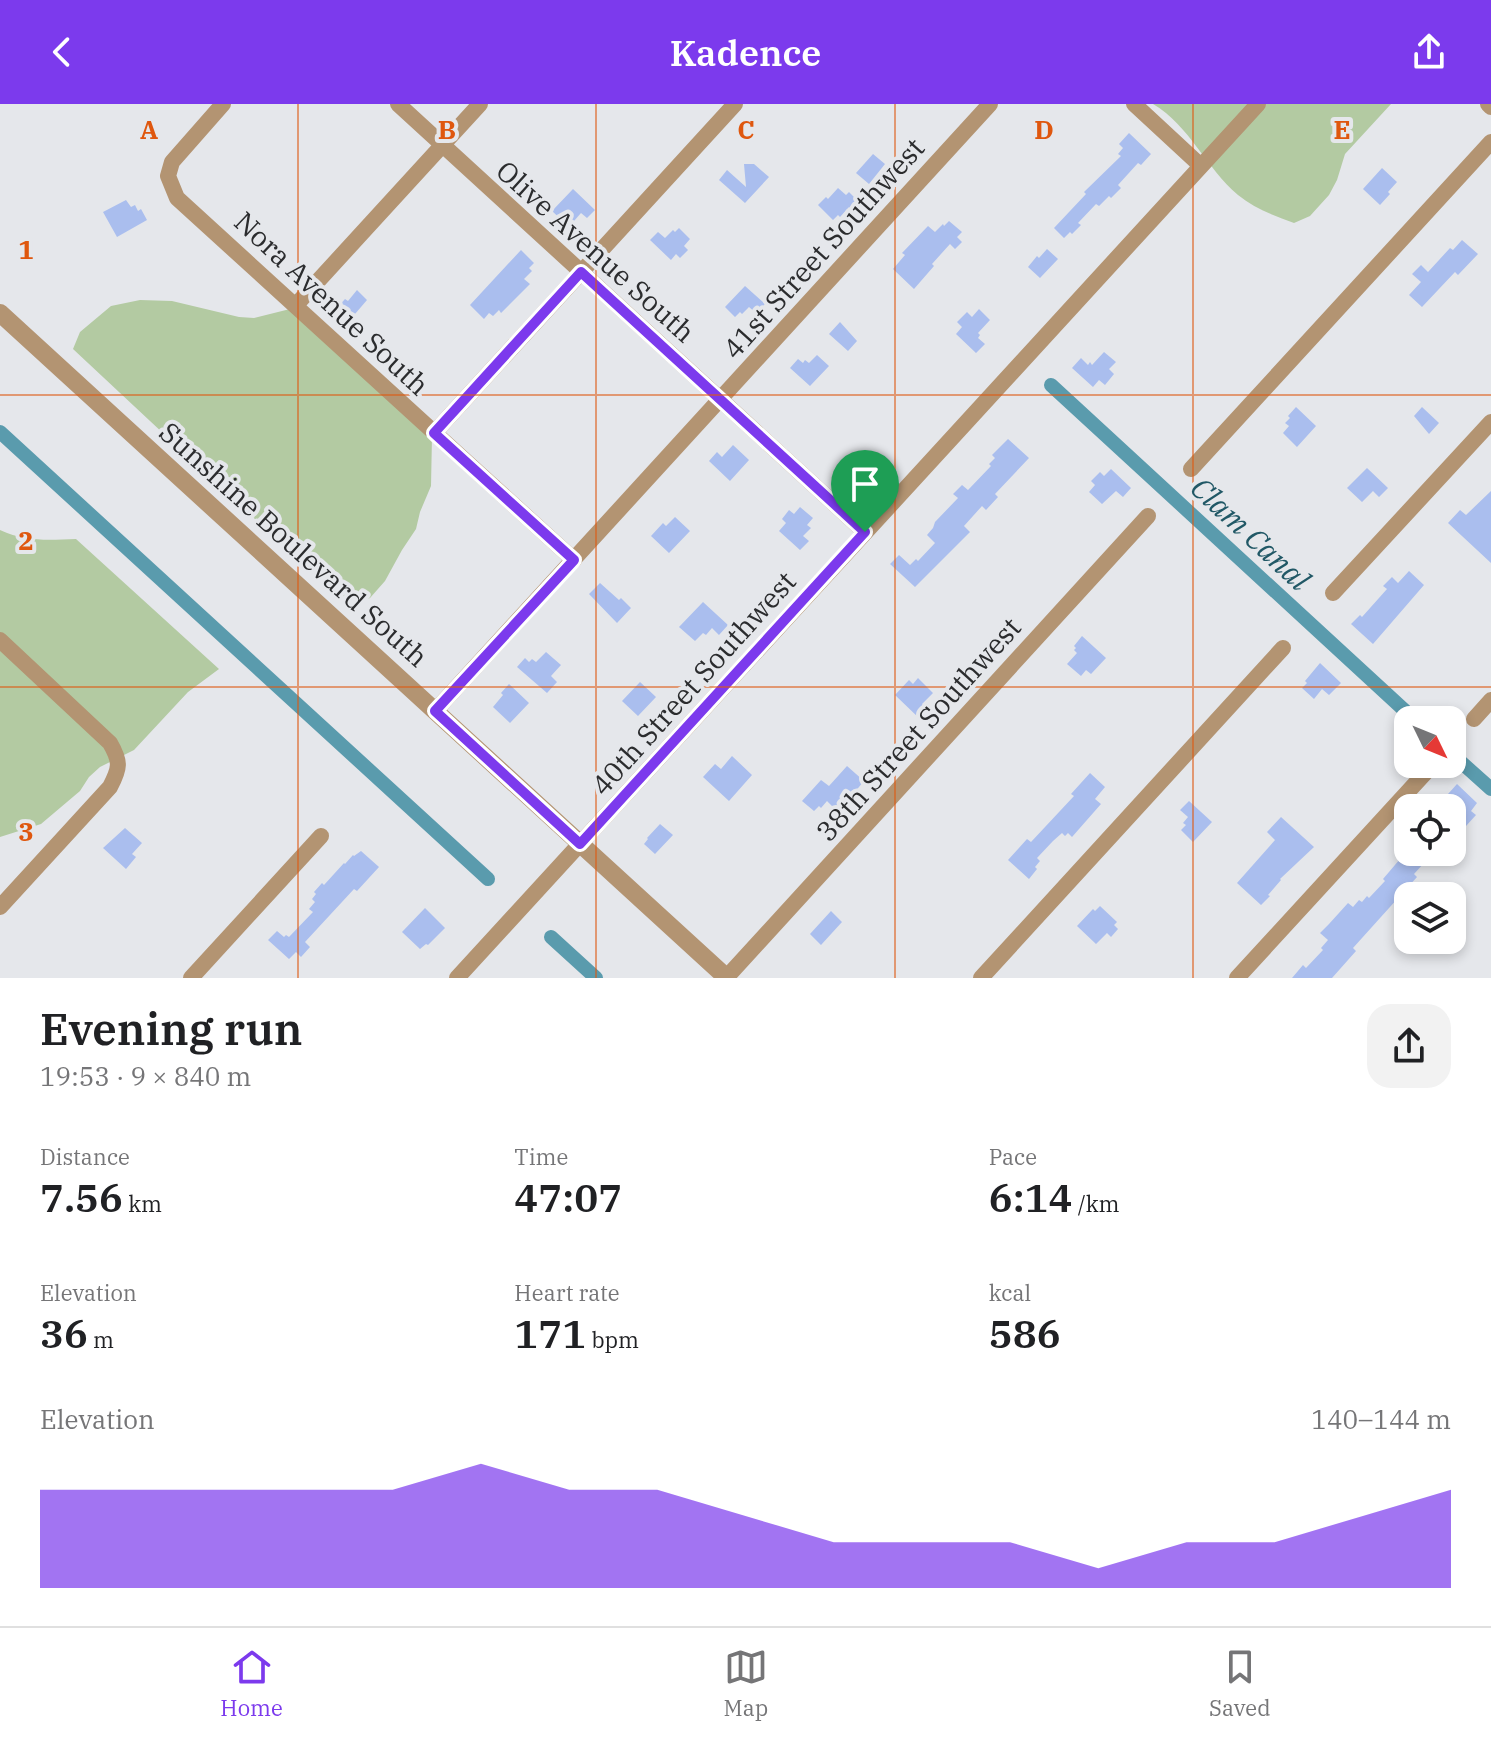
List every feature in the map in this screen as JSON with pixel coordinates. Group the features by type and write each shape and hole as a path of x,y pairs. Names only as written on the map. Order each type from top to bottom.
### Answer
{"street":[{"name":"Nora Avenue South","path":"223,104 172,162 168,176 177,198 574,560"},
{"name":"Olive Avenue South","path":"398,104 865,532"},
{"path":"296,305 480,104"},
{"path":"434,433 735,104"},
{"name":"41st Street Southwest","path":"435,711 990,104"},
{"path":"1134,104 1201,166"},
{"name":"40th Street Southwest","path":"457,978 1258,104"},
{"path":"1191,469 1491,142"},
{"name":"Sunshine Boulevard South","path":"0,313 726,978"},
{"path":"1333,593 1491,422"},
{"name":"38th Street Southwest","path":"726,978 1148,516"},
{"path":"0,640 110,743 118,756 118,771 110,787 0,907"},
{"path":"981,978 1283,648"},
{"path":"1474,719 1491,700"},
{"path":"1237,978 1420,778"},
{"path":"191,978 321,836"}],"green space":[{"path":"1153,104 1391,104 1345,154 1329,195 1310,216 1294,223 1264,211 1238,195 1188,135"},
{"path":"140,300 172,301 254,318 290,309 432,436 431,486 416,529 385,581 370,598 349,607 73,349 80,332 111,306"},
{"path":"0,530 28,538 76,539 219,669 188,692 134,750 100,767 80,791 41,824 0,837"}],"building":[{"path":"1129,133 1151,154 1118,185 1121,188 1111,198 1109,196 1099,206 1096,204 1078,223 1081,225 1064,238 1054,228 1086,194 1084,192 1121,156 1118,154 1123,148 1119,144"},
{"path":"873,154 885,164 869,184 856,173"},
{"path":"744,164 754,164 769,177 745,203 719,180 727,170 746,187"},
{"path":"1382,168 1397,182 1380,205 1363,189"},
{"path":"838,188 846,195 849,192 858,201 833,220 818,205"},
{"path":"573,189 595,210 587,218 581,213 566,224 552,211"},
{"path":"126,200 131,207 135,205 138,211 141,209 147,220 117,237 103,212"},
{"path":"949,221 962,232 957,237 962,242 955,249 950,244 914,289 893,269 905,255 902,253 928,226 935,232"},
{"path":"679,228 690,239 684,246 688,250 680,258 676,254 671,260 650,240 658,232 665,238"},
{"path":"1462,240 1478,254 1458,275 1455,272 1422,307 1409,295 1421,282 1412,274 1421,265 1428,272"},
{"path":"1047,249 1058,259 1040,278 1028,267"},
{"path":"521,250 534,263 529,268 532,271 524,279 530,284 501,313 499,310 493,316 489,313 484,319 470,305"},
{"path":"745,286 765,304 756,313 749,307 735,317 725,307"},
{"path":"357,290 367,300 349,321 337,308"},
{"path":"979,309 990,320 978,333 978,338 985,344 976,353 956,334 962,327 957,322 967,312 972,317"},
{"path":"840,322 857,341 848,351 829,334"},
{"path":"1104,352 1116,362 1109,369 1114,374 1105,385 1099,380 1093,387 1072,368 1081,358 1092,365"},
{"path":"817,355 829,366 810,386 790,368 798,359 809,363"},
{"path":"1296,407 1316,426 1297,447 1283,433 1289,426 1285,423 1290,418 1288,416"},
{"path":"1422,407 1439,423 1429,434 1414,416"},
{"path":"1008,439 1029,458 995,494 998,497 986,510 982,506 964,526 970,532 915,587 890,564 899,555 910,565 935,543 927,535 958,498 953,494 962,485 968,490 991,466 989,464 995,458 992,455"},
{"path":"733,445 749,460 730,481 709,461 717,452 722,457"},
{"path":"1367,468 1388,488 1379,497 1373,491 1362,502 1347,488"},
{"path":"1111,469 1131,488 1123,497 1116,491 1102,504 1089,492 1095,485 1091,481 1100,472 1104,476"},
{"path":"1491,491 1491,563 1448,523 1460,510 1466,515"},
{"path":"800,507 813,518 807,525 811,528 803,536 809,541 800,550 779,531 786,523 782,519 789,510 794,514"},
{"path":"675,517 690,531 669,553 651,536 663,523 666,526"},
{"path":"1409,571 1424,585 1373,644 1351,624 1360,615 1362,617 1387,589 1383,586 1392,577 1398,583"},
{"path":"600,583 631,608 617,623 589,594"},
{"path":"703,602 728,625 719,635 712,628 695,641 679,627"},
{"path":"1082,636 1106,658 1091,674 1086,670 1081,676 1067,664 1077,653 1074,646"},
{"path":"546,652 561,665 551,676 557,682 547,693 517,667 525,658 536,662"},
{"path":"1320,663 1341,683 1329,695 1322,689 1314,699 1302,688"},
{"path":"918,678 933,693 922,704 929,710 920,719 895,695 909,680 913,684"},
{"path":"640,682 656,697 638,716 622,701"},
{"path":"509,684 529,703 510,723 493,707"},
{"path":"732,756 752,775 729,801 703,777 715,764 721,769"},
{"path":"847,766 864,781 838,812 827,801 814,811 802,801 821,780 829,786"},
{"path":"1090,773 1105,787 1095,799 1101,804 1072,837 1062,833 1053,841 1037,858 1040,861 1035,867 1037,869 1029,879 1008,860 1027,839 1031,842 1074,796 1071,794"},
{"path":"1457,784 1477,803 1471,811 1476,815 1466,826 1466,794 1448,794"},
{"path":"1189,801 1212,822 1193,842 1181,830 1188,817 1180,810"},
{"path":"1281,817 1314,847 1280,879 1261,905 1237,883 1275,840 1267,832"},
{"path":"660,824 673,835 655,854 644,844"},
{"path":"125,828 142,843 132,854 136,857 126,869 103,848"},
{"path":"361,851 379,867 305,942 310,947 301,957 296,952 289,959 268,940 277,931 289,937 313,912 309,909 315,902 312,899 316,894 314,892"},
{"path":"1394,866 1421,866 1414,874 1417,877 1412,882 1394,882 1394,903 1353,948 1356,951 1332,978 1292,978 1323,950 1321,948 1328,940 1320,933 1348,903 1353,907 1359,900 1362,902 1367,896 1369,898 1385,881 1383,879"},
{"path":"1100,906 1117,922 1114,925 1118,929 1111,937 1107,933 1096,944 1077,926"},
{"path":"425,908 445,928 420,949 402,932"},
{"path":"831,911 842,922 821,945 810,934"}],"waterway":[{"name":"Clam Canal","path":"1051,385 1400,706"},
{"path":"0,432 488,879"},
{"name":"Clam Canal","path":"1466,767 1491,789"},
{"path":"551,937 596,978"}],"route":[{"path":"581,272 865,532 580,844 435,711 574,560 434,433 581,272"}]}
